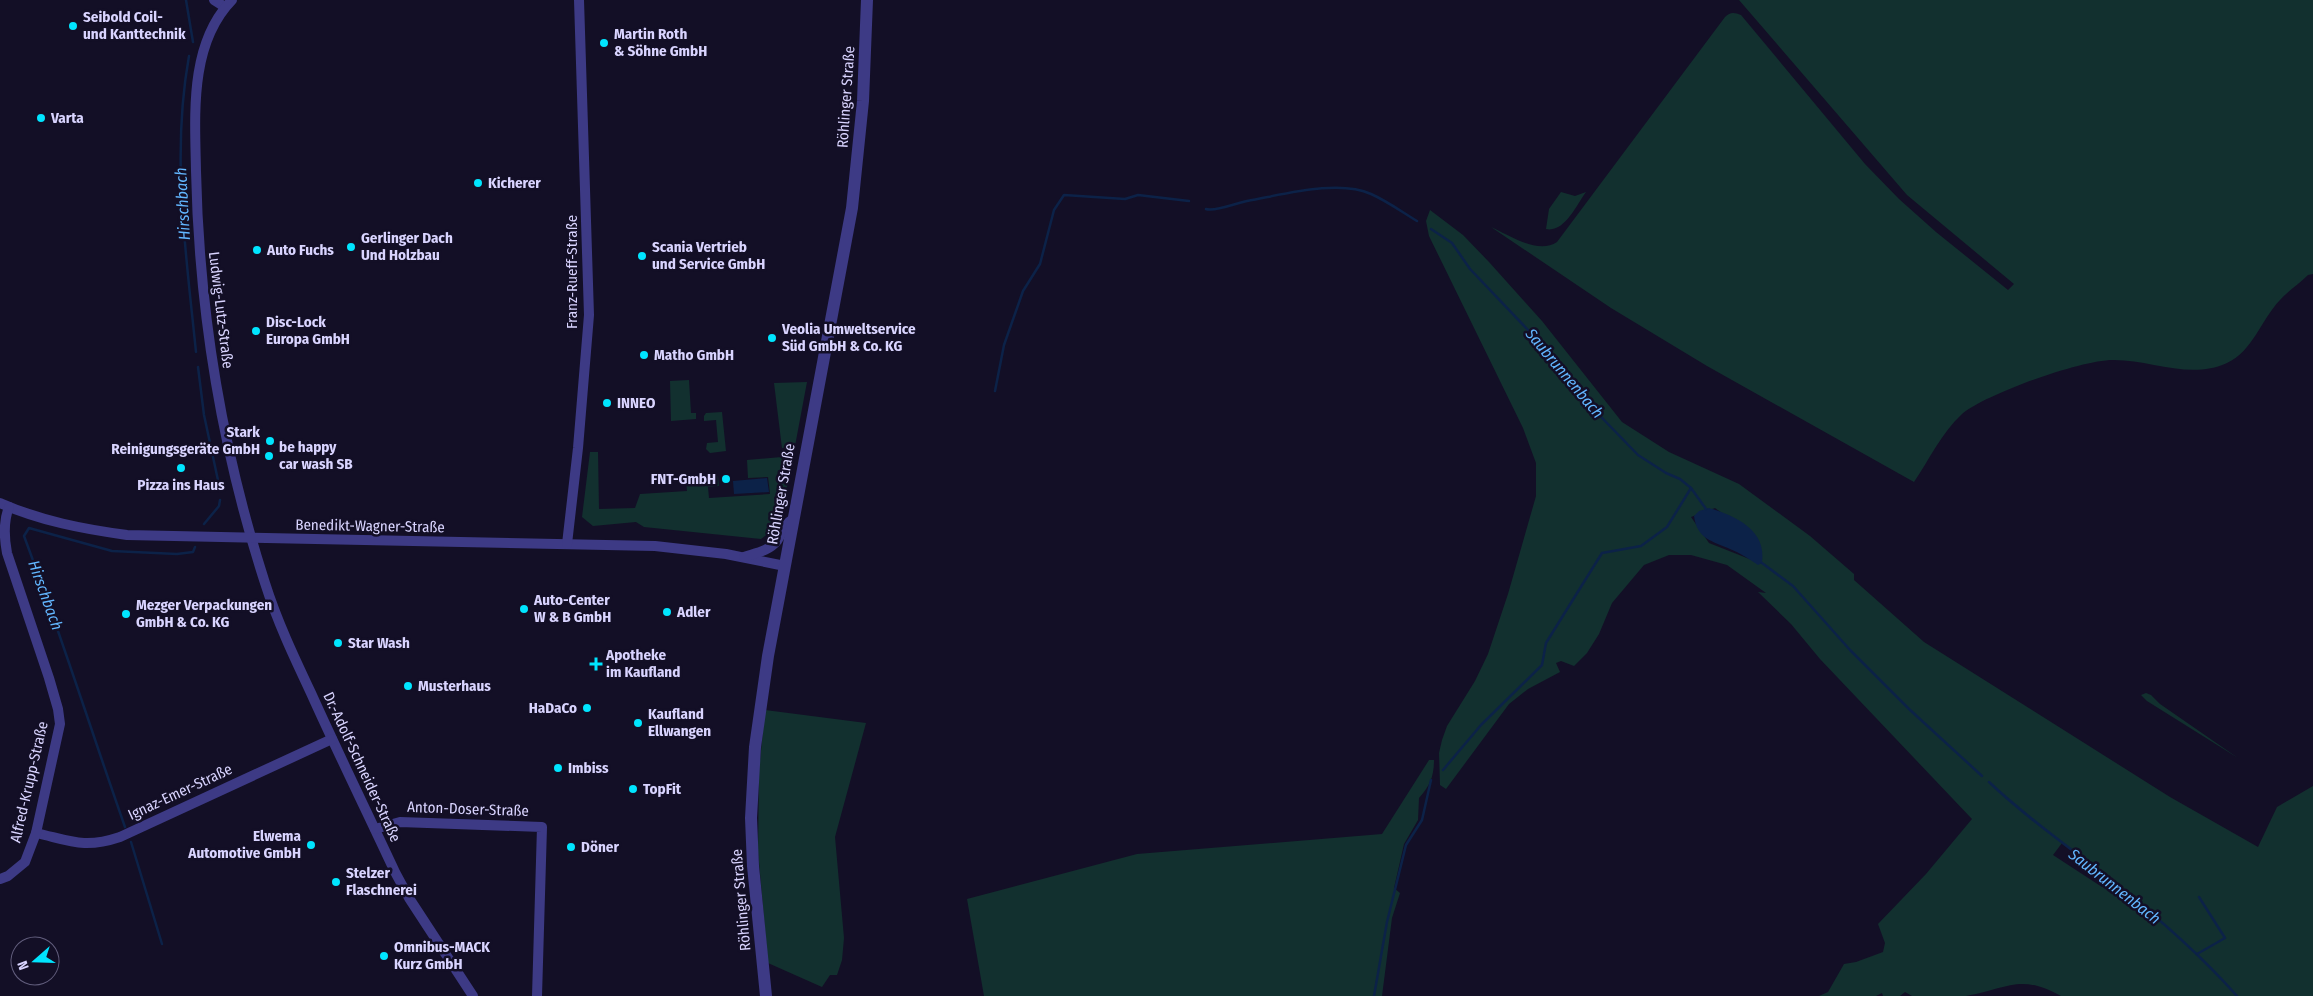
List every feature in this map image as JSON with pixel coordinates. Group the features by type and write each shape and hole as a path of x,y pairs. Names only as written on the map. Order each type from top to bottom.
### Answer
{"street":[{"path":"214,0 228,4"},
{"name":"Franz-Rueff-Straße","path":"567,544 578,448 589,314 579,0"},
{"name":"Röhlinger Straße","path":"766,996 753,866 752,784 760,697 852,208 863,101 867,0"},
{"name":"Ludwig-Lutz-Straße","path":"228,4 212,28 198,72 196,142 198,243 216,392 251,538"},
{"name":"Benedikt-Wagner-Straße","path":"5,505 38,517 91,530 152,536 664,547 743,557 785,566"},
{"name":"Alfred-Krupp-Straße","path":"0,879 8,876 25,862 36,833 60,724 58,709 49,678 7,553 4,534 5,505"},
{"name":"Benedikt-Wagner-Straße","path":"743,557 776,543 785,524 793,519"},
{"name":"Dr.-Adolf-Schneider-Straße","path":"251,538 285,636 375,829 409,898 473,996"},
{"name":"Ignaz-Emer-Straße","path":"36,833 85,845 101,843 332,739"},
{"name":"Anton-Doser-Straße","path":"375,829 400,822 542,827 537,996"}],"green space":[{"path":"1739,0 2313,0 2313,274 2308,275 2283,297 2273,308 2244,351 2227,363 2213,368 2185,370 2128,361 2100,361 2035,379 1974,406 1962,414 1948,429 1914,482 1707,366 1611,308 1491,227 1515,239 1533,245 1549,245 1557,242 1725,17 1730,13 1734,13 1741,15 1865,164 1899,199 1936,232 2008,290 2014,284 1907,195"},
{"path":"1561,192 1575,196 1586,192 1564,223 1552,229 1546,229 1549,209"},
{"path":"1430,210 1463,235 1542,321 1622,422 1669,452 1739,484 1810,536 1854,574 1854,580 1924,642 2170,797 2258,847 2277,807 2313,786 2313,996 2061,996 2035,985 2024,984 1966,996 1912,996 1905,992 1900,996 1883,996 1882,993 1876,996 1819,996 1828,992 1844,964 1856,962 1883,952 1885,943 1878,924 1926,874 1972,819 1820,659 1791,624 1758,592 1766,593 1727,565 1691,555 1669,555 1644,565 1612,603 1599,634 1587,653 1574,666 1561,661 1556,663 1560,672 1528,689 1509,704 1446,789 1440,785 1439,753 1442,740 1447,726 1475,681 1488,654 1508,594 1536,496 1536,463 1523,428 1429,236 1426,221","holes":["1715,508 1757,538 1762,564 1709,543 1691,517","2062,843 2111,880 2111,881 2102,887 2053,855"]},
{"path":"689,380 691,413 696,413 696,419 671,421 670,381"},
{"path":"807,382 795,446 782,448 774,383"},
{"path":"722,412 726,451 710,453 706,449 707,443 718,442 716,420 704,421 704,416 706,413"},
{"path":"590,452 598,452 599,509 635,508 640,494 687,491 686,479 718,476 719,486 708,487 709,498 770,494 768,477 748,478 747,460 793,456 788,484 770,532 761,539 644,527 636,522 593,526 582,517"},
{"path":"2146,693 2238,758 2147,701 2141,695"},
{"path":"765,710 866,723 835,837 844,938 842,960 837,975 830,975 822,987 768,963 758,851 759,771"},
{"path":"1429,760 1434,760 1432,776 1429,785 1419,798 1418,820 1404,844 1394,888 1400,893 1392,918 1382,996 984,996 967,899 1137,854 1382,834"}],"water":[{"path":"767,478 769,492 734,494 733,481"},
{"path":"1709,508 1739,520 1755,533 1760,542 1762,563 1758,565 1737,552 1711,541 1698,530 1694,516 1699,511"}],"waterway":[{"name":"Hirschbach","path":"186,0 193,42"},
{"name":"Hirschbach","path":"189,56 181,130 181,167 182,204 196,352"},
{"name":"Saubrunnenbach","path":"1206,209 1210,210 1293,192 1343,188 1371,194 1417,221"},
{"name":"Saubrunnenbach","path":"995,391 1004,345 1023,291 1040,264 1054,210 1064,195 1125,199 1138,195 1189,201"},
{"name":"Saubrunnenbach","path":"1431,229 1452,243 1470,269 1529,331 1573,388 1638,455 1666,473 1680,479 1691,488 1706,509"},
{"name":"Hirschbach","path":"198,367 204,415 219,485"},
{"path":"1443,770 1481,725 1542,665 1546,643 1602,553 1641,546 1667,527 1691,488"},
{"name":"Hirschbach","path":"204,524 219,506 220,500"},
{"name":"Hirschbach","path":"125,827 24,536 29,528 112,551 177,554 193,552 195,547"},
{"name":"Saubrunnenbach","path":"1762,563 1793,586 1850,650 1909,709 1982,776"},
{"path":"1374,996 1387,922 1406,845 1422,820 1431,780"},
{"name":"Saubrunnenbach","path":"1989,782 2033,820 2111,880 2160,921 2192,950 2237,996"},
{"name":"Hirschbach","path":"131,842 162,944"},
{"path":"2197,954 2225,938 2199,897"}],"place":[{"name":"Seibold Coil- und Kanttechnik","path":"73,26"},
{"name":"Martin Roth & Söhne GmbH","path":"604,43"},
{"name":"Varta","path":"41,118"},
{"name":"Kicherer","path":"478,183"},
{"name":"Gerlinger Dach Und Holzbau","path":"351,247"},
{"name":"Auto Fuchs","path":"257,250"},
{"name":"Scania Vertrieb und Service GmbH","path":"642,256"},
{"name":"Disc-Lock Europa GmbH","path":"256,331"},
{"name":"Veolia Umweltservice Süd GmbH & Co. KG","path":"772,338"},
{"name":"Matho GmbH","path":"644,355"},
{"name":"INNEO","path":"607,403"},
{"name":"Stark Reinigungsgeräte GmbH","path":"270,441"},
{"name":"be happy car wash SB","path":"269,456"},
{"name":"Pizza ins Haus","path":"181,468"},
{"name":"FNT-GmbH","path":"726,479"},
{"name":"Auto-Center W & B GmbH","path":"524,609"},
{"name":"Adler","path":"667,612"},
{"name":"Mezger Verpackungen GmbH & Co. KG","path":"126,614"},
{"name":"Star Wash","path":"338,643"},
{"name":"Apotheke im Kaufland","path":"596,664"},
{"name":"Musterhaus","path":"408,686"},
{"name":"HaDaCo","path":"587,708"},
{"name":"Kaufland Ellwangen","path":"638,723"},
{"name":"Imbiss","path":"558,768"},
{"name":"TopFit","path":"633,789"},
{"name":"Elwema Automotive GmbH","path":"311,845"},
{"name":"Döner","path":"571,847"},
{"name":"Stelzer Flaschnerei","path":"336,882"},
{"name":"Omnibus-MACK Kurz GmbH","path":"384,956"}]}
